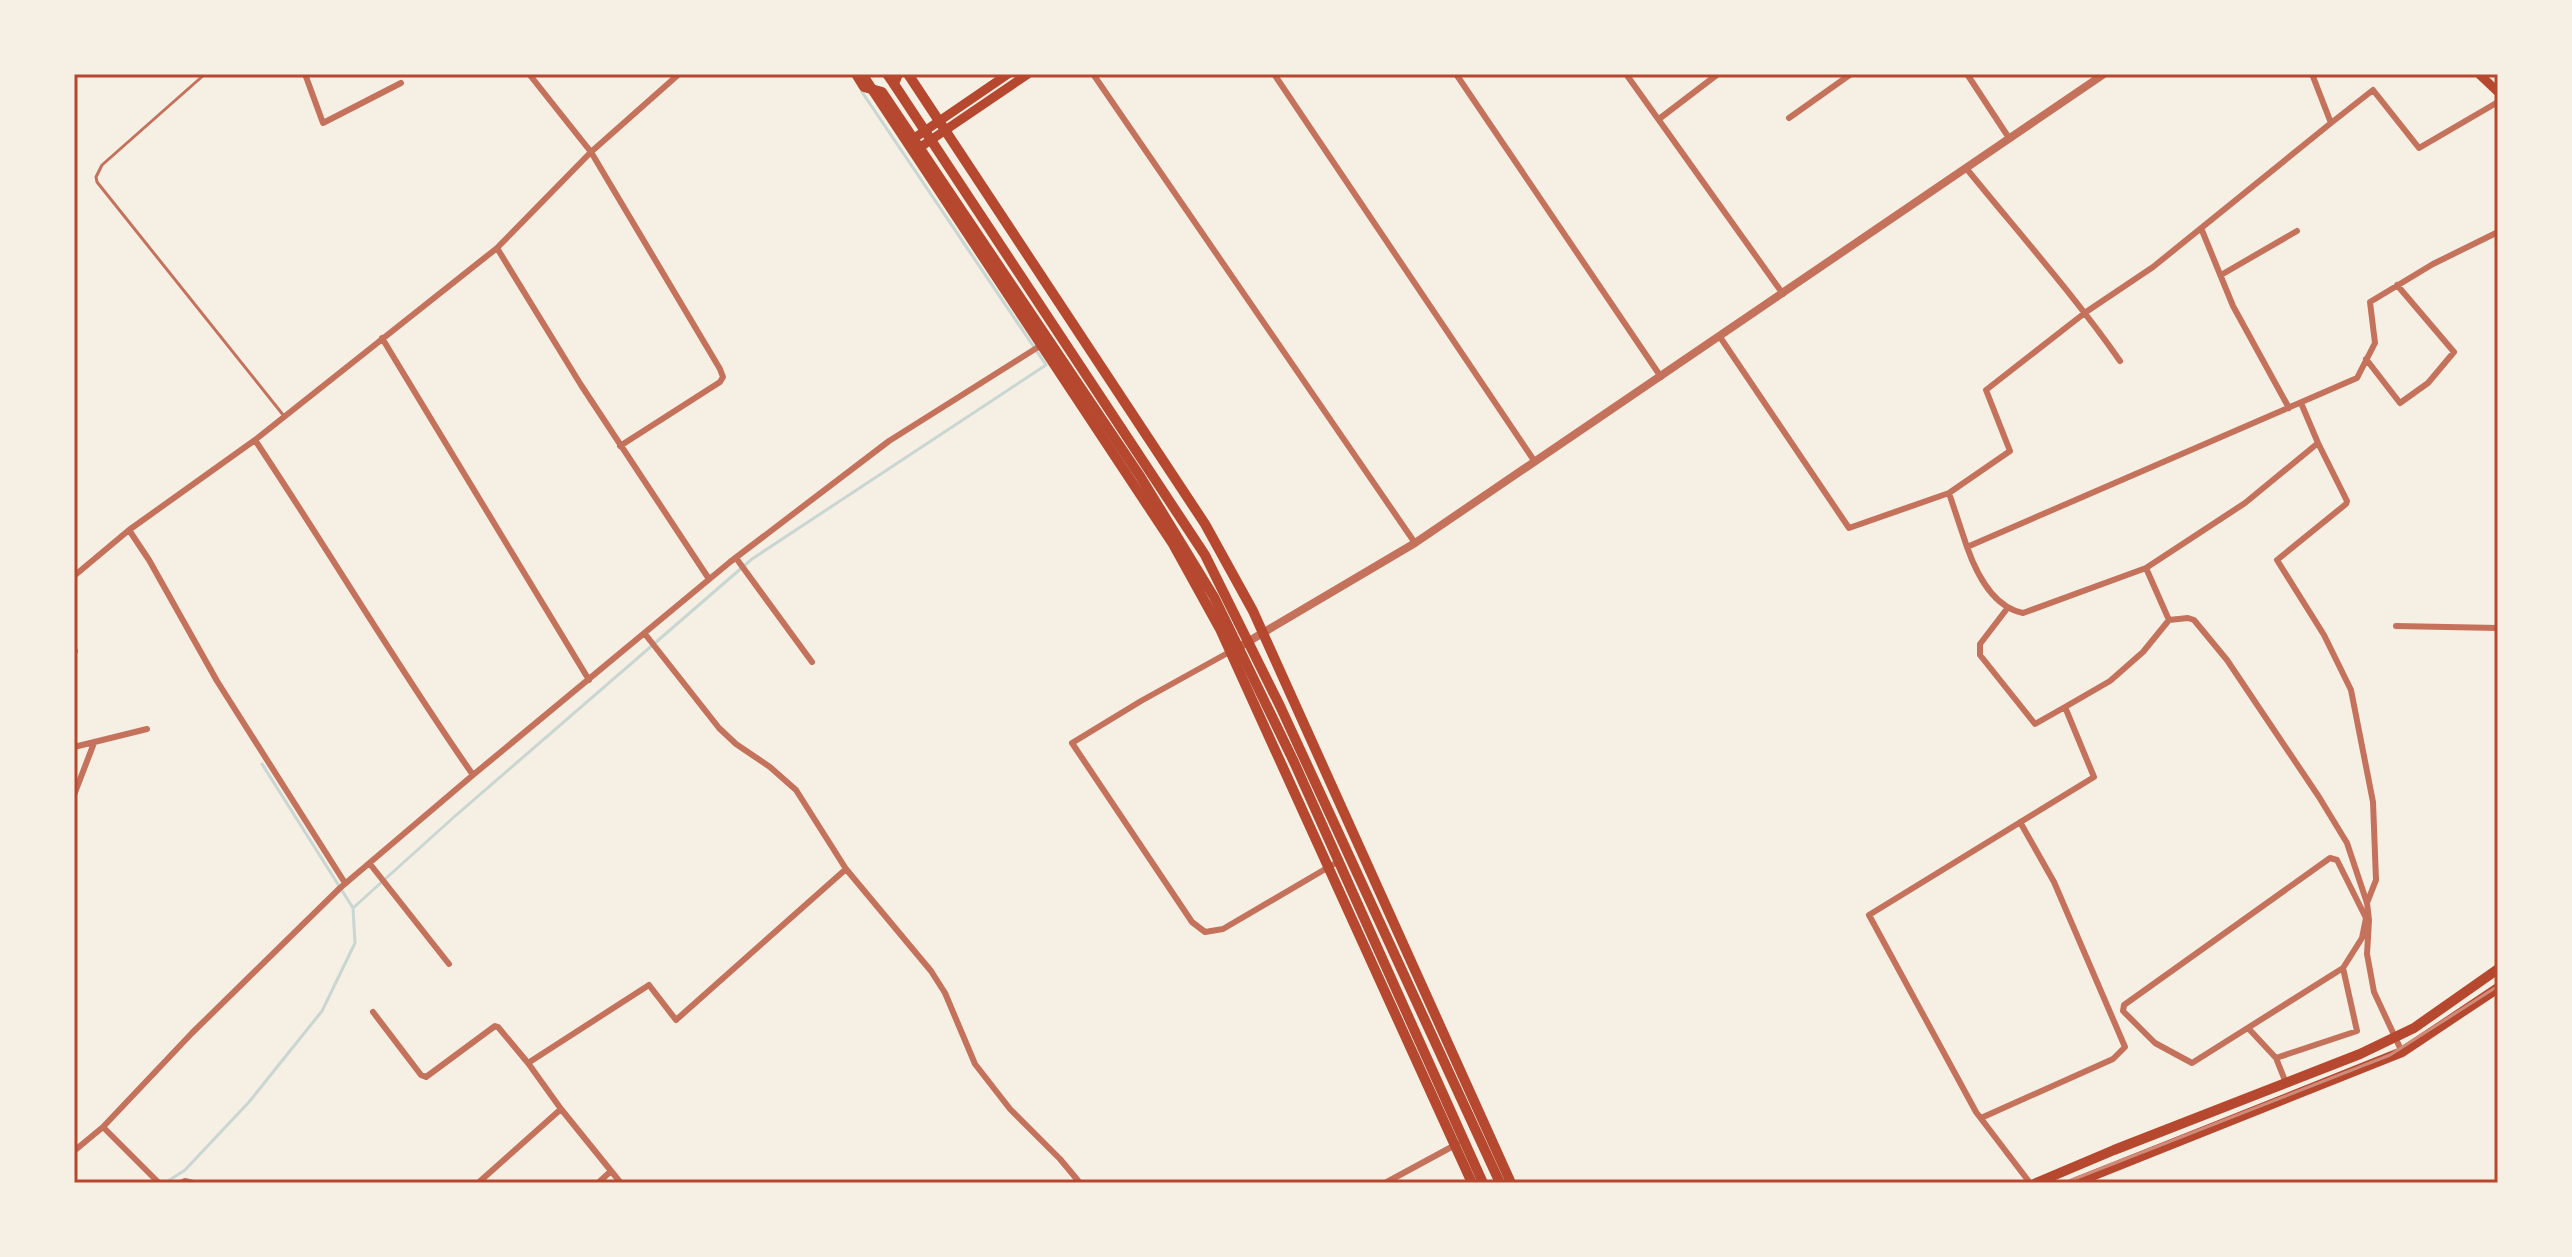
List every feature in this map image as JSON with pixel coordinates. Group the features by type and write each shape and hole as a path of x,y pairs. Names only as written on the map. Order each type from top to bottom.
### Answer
{"main road":[{"path":"856,74 864,87 881,91"},
{"path":"862,74 1173,544 1220,629 1472,1183"},
{"path":"870,74 1140,476 1244,644 1483,1183"},
{"path":"908,74 1205,524 1253,611 1511,1183"},
{"path":"916,144 1008,74"},
{"path":"929,135 1028,74"},
{"path":"2479,74 2498,92"},
{"path":"893,79 1197,542 1500,1183"},
{"path":"2036,1183 2395,1038 2496,979"},
{"path":"2074,1183 2402,1052 2496,979"}],"street":[{"path":"305,74 323,123 401,83"},
{"path":"529,74 591,152 723,377 720,382 620,446"},
{"path":"74,576 129,530 255,440 497,248 591,152 679,74"},
{"path":"1093,74 1415,543"},
{"path":"1274,74 1535,462"},
{"path":"1456,74 1661,377"},
{"path":"1626,74 1783,294"},
{"path":"1659,119 1718,74"},
{"path":"1789,118 1851,74"},
{"path":"1967,74 2009,138"},
{"path":"1339,861 1223,929 1205,932 1192,922 1072,743 1415,543 2104,74"},
{"path":"2312,74 2331,123"},
{"path":"1720,337 1849,528 1949,493 2010,451 1986,390 2086,312 2153,267 2373,90 2419,148 2498,102"},
{"path":"1966,168 2045,267 2086,312 2120,361"},
{"path":"2201,228 2233,306 2289,408"},
{"path":"2221,275 2297,231"},
{"path":"1967,547 2357,378 2375,343 2370,302 2433,264 2498,232"},
{"path":"497,248 620,446 709,579"},
{"path":"2366,359 2400,403 2428,383 2454,352 2397,285"},
{"path":"74,1151 103,1127 192,1033 345,883 709,579 889,441 1060,333"},
{"path":"382,338 589,680"},
{"path":"2301,403 2346,504 2277,560 2324,635 2351,690 2373,802 2376,880 2367,903"},
{"path":"255,440 324,543 429,713 473,775"},
{"path":"1949,493 1976,573 2006,610 2023,613 2146,568 2245,503 2318,443"},
{"path":"129,530 217,681 345,883"},
{"path":"736,558 812,662"},
{"path":"2146,568 2169,620"},
{"path":"2006,610 1980,644 1980,655 2035,724 2110,681 2143,652 2169,620 2194,620 2227,660 2347,843 2367,903 2367,954 2374,992 2402,1052"},
{"path":"2396,626 2498,628"},
{"path":"645,634 719,728 796,790 846,869 931,971 945,993 975,1064 1010,1109 1080,1183"},
{"path":"2030,1183 1981,1118 1869,915 2094,777 2065,707"},
{"path":"74,747 147,729"},
{"path":"74,795 94,743"},
{"path":"1981,1118 2113,1059 2125,1047 2054,882 2020,822"},
{"path":"2330,858 2337,860 2366,918 2362,938 2343,968 2249,1029 2192,1063 2155,1043 2122,1007 2330,858"},
{"path":"370,864 449,964"},
{"path":"528,1063 649,985 676,1020 846,869"},
{"path":"2276,1058 2357,1031 2343,968"},
{"path":"373,1012 421,1075 426,1077 495,1026 498,1027 620,1182"},
{"path":"2249,1029 2276,1058 2286,1083"},
{"path":"478,1183 561,1109"},
{"path":"103,1127 159,1183"},
{"path":"1385,1183 1464,1141"},
{"path":"598,1183 611,1171"},
{"path":"181,1183 193,1183"}],"lane":[{"path":"205,74 124,143 102,165 97,182 284,416"}],"waterway":[{"path":"353,908 752,559 1046,365 862,92"},
{"path":"165,1183 185,1170 249,1102 322,1011 355,943 353,908 262,764"}],"railway":[{"path":"2064,1183 2390,1055 2498,986"}]}
